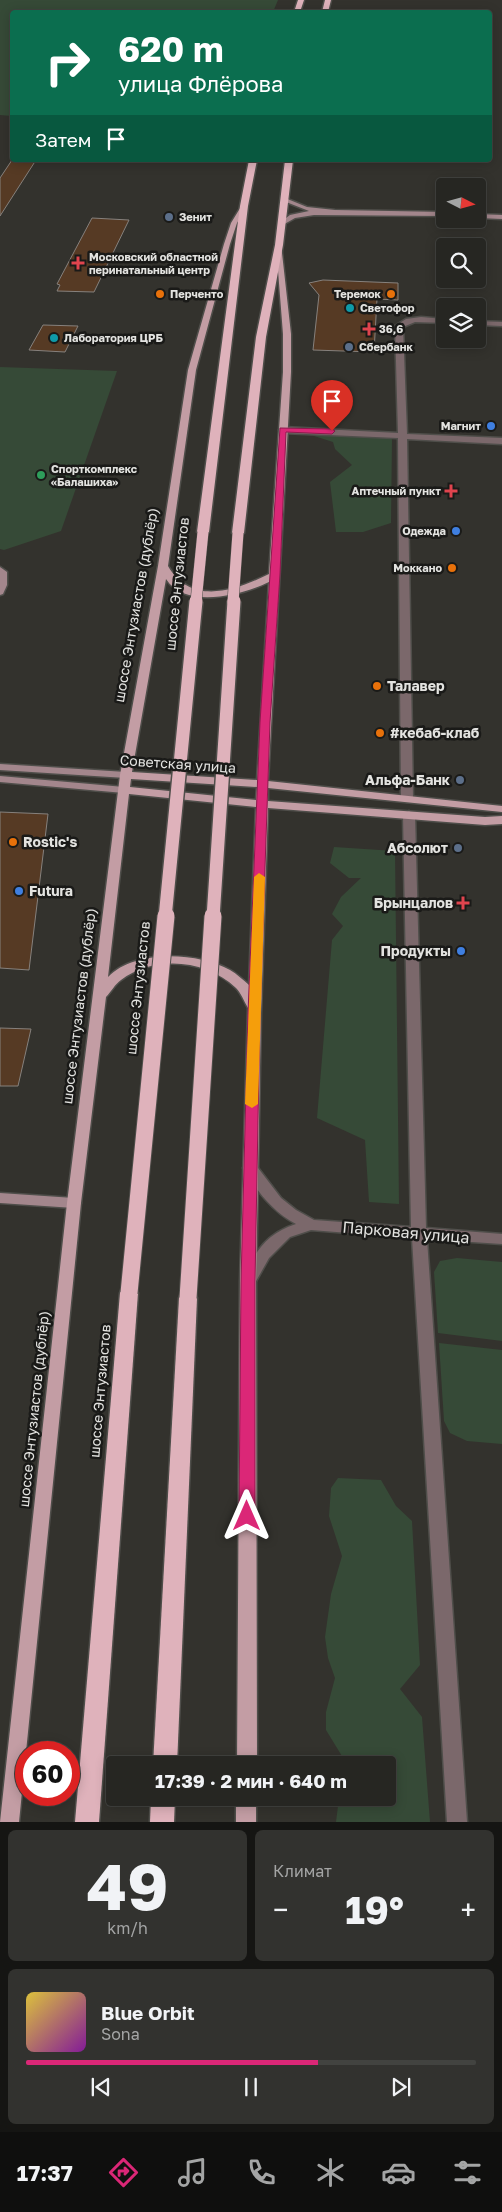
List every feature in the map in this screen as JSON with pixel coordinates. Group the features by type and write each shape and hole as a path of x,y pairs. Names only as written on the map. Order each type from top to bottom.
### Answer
{"highway":[{"name":"шоссе Энтузиастов","path":"88,1822 130,1293 203,532 244,206 253,162"},
{"path":"165,1756 188,1298 238,533 261,337 279,245 283,199 290,162"},
{"path":"162,1822 163,1806"}],"main road":[{"name":"шоссе Энтузиастов (дублёр)","path":"9,1822 74,1203 126,775 163,566 192,370 227,244 234,224 244,206"},
{"path":"247,1756 248,1282 254,1013 265,722 276,574 287,372 287,334 279,245"},
{"path":"163,566 168,578 182,590 201,593 222,593 242,590 276,574"},
{"name":"Советская улица","path":"126,775 263,784 502,809"},
{"path":"124,790 409,815 485,821 502,820"},
{"path":"100,997 106,985 127,971 161,960 189,960 215,967 236,979 246,990 254,1013"},
{"path":"246,1806 246,1822"}],"street":[{"path":"283,199 306,209 335,212 436,214"},
{"path":"281,224 299,215 335,212"},
{"path":"486,216 502,217"},
{"path":"407,799 399,326 404,321 436,321"},
{"path":"486,323 502,324"},
{"path":"283,430 502,441"},
{"path":"0,592 2,585 1,571"},
{"name":"Советская улица","path":"0,767 126,775"},
{"path":"0,778 124,790"},
{"path":"409,815 418,1232 456,1822"},
{"name":"Парковая улица","path":"250,1168 266,1193 290,1215 311,1225"},
{"path":"0,1198 74,1203"},
{"name":"Парковая улица","path":"248,1282 263,1254 285,1233 311,1225 502,1239"}],"green space":[{"path":"0,0 278,0 274,10 10,10 10,116 0,115"},
{"name":"Спорткомплекс «Балашиха»","path":"0,367 117,371 61,531 4,550 0,549"},
{"path":"314,436 392,438 391,523 363,532 336,532 330,482 352,465 335,449 333,442"},
{"path":"334,847 395,851 399,1204 369,1202 365,1140 317,1118 332,940 343,926 332,914 341,897 361,878 349,878 330,863"},
{"path":"457,1258 502,1262 502,1341 438,1333 434,1272 440,1261"},
{"path":"439,1343 502,1350 502,1444 467,1441 450,1433 444,1421"},
{"path":"338,1478 381,1480 396,1506 412,1521 420,1665 400,1689 422,1717 430,1822 336,1822 338,1806 396,1806 396,1756 342,1756 326,1730 326,1712 335,1678 328,1658 325,1637 331,1594 342,1556 329,1516 331,1488"}],"building":[{"path":"11,162 35,162 0,216 0,178"},
{"path":"92,218 129,220 94,292 57,291 60,285 57,284"},
{"name":"Светофор","path":"323,280 398,283 398,300 377,299 374,352 313,350 319,295 309,283"},
{"name":"Лаборатория ЦРБ","path":"43,325 78,326 65,352 29,350"},
{"name":"Futura","path":"0,812 48,814 29,970 0,968"},
{"path":"0,1028 31,1029 18,1086 0,1086"}],"slow traffic":[{"path":"252,1104 259,877"}],"place":[{"name":"Зенит","path":"169,217"},
{"name":"Московский областной перинатальный центр","path":"78,263"},
{"name":"Перченто","path":"160,294"},
{"name":"Теремок","path":"391,294"},
{"name":"Светофор","path":"350,308"},
{"name":"36,6","path":"369,329"},
{"name":"Лаборатория ЦРБ","path":"54,338"},
{"name":"Сбербанк","path":"349,347"},
{"name":"Магнит","path":"491,426"},
{"name":"Спорткомплекс «Балашиха»","path":"41,475"},
{"name":"Аптечный пункт","path":"451,491"},
{"name":"Одежда","path":"456,531"},
{"name":"Моккано","path":"452,568"},
{"name":"Талавер","path":"377,686"},
{"name":"#кебаб-клаб","path":"380,733"},
{"name":"Альфа-Банк","path":"460,780"},
{"name":"Rostic's","path":"13,842"},
{"name":"Абсолют","path":"458,848"},
{"name":"Futura","path":"19,891"},
{"name":"Брынцалов","path":"463,903"},
{"name":"Продукты","path":"461,951"}],"route":[{"path":"247,1516 248,1282 254,1013 265,722 276,574 283,430 332,431"}]}
